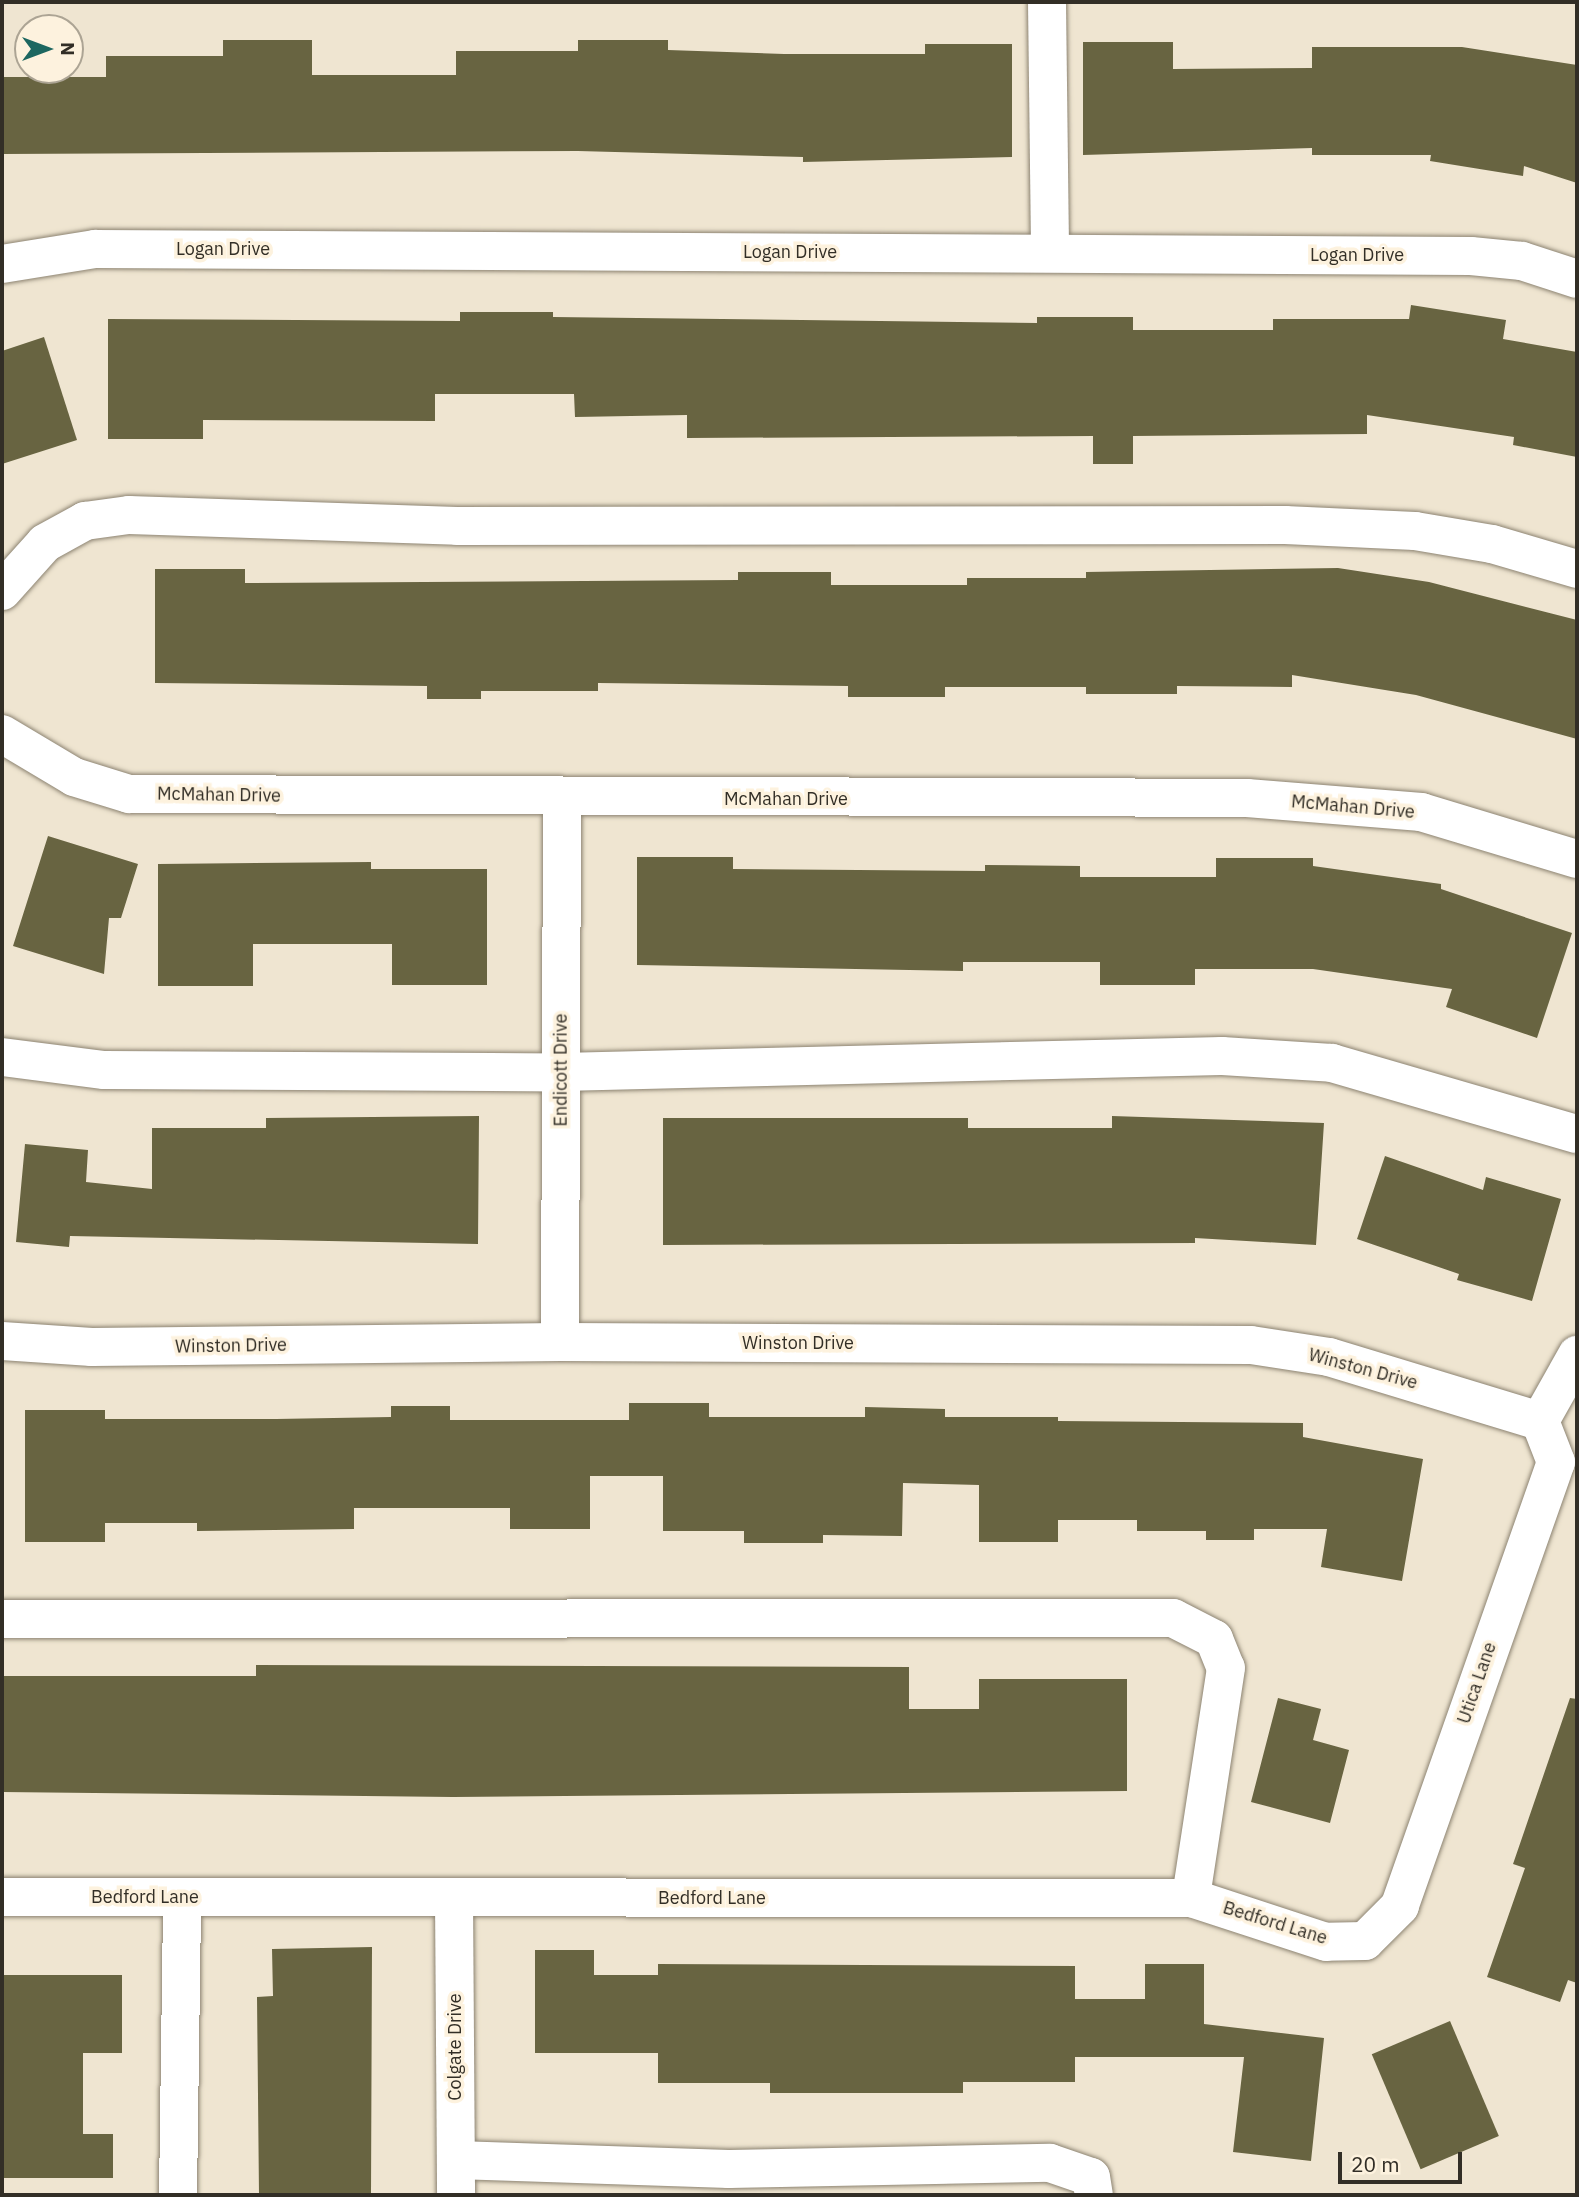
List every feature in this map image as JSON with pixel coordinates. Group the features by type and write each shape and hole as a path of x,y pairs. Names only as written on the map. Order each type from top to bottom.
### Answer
{"street":[{"path":"1047,2 1050,253"},
{"name":"Logan Drive","path":"2,264 95,249 1471,256 1522,261 1577,279"},
{"path":"2,591 45,543 85,521 129,515 457,526 1285,525 1415,531 1492,544 1577,569"},
{"name":"McMahan Drive","path":"2,734 74,777 129,794 562,799 1247,798 1421,812 1577,859"},
{"name":"Endicott Drive","path":"560,1342 562,799"},
{"path":"2,1057 104,1070 561,1072 1222,1056 1332,1063 1577,1134"},
{"name":"Winston Drive","path":"2,1341 92,1347 560,1342 1251,1345 1329,1357 1540,1421"},
{"path":"1540,1421 1577,1355"},
{"name":"Utica Lane","path":"1400,1906 1556,1462 1540,1421"},
{"path":"2,1619 1173,1618 1214,1639 1226,1668 1191,1898"},
{"name":"Bedford Lane","path":"2,1897 1191,1898 1326,1942 1365,1941 1400,1906"},
{"path":"178,2195 182,1897"},
{"name":"Colgate Drive","path":"454,1898 456,2178"},
{"path":"456,2178 729,2182 1050,2163 1091,2177 1094,2195"}],"building":[{"path":"223,40 312,40 312,75 456,75 456,51 578,51 578,40 668,40 668,50 784,54 925,54 925,44 1012,44 1012,157 803,162 803,157 578,151 2,154 2,77 14,77 14,84 84,84 84,77 106,77 106,56 223,56"},
{"path":"1083,42 1173,42 1173,69 1312,68 1312,47 1462,47 1577,65 1577,183 1524,166 1523,176 1430,161 1431,155 1312,155 1312,148 1083,155"},
{"path":"1411,305 1506,320 1503,339 1577,352 1577,457 1513,445 1514,437 1367,415 1367,434 1133,436 1133,464 1093,464 1093,436 687,438 687,415 575,417 574,394 435,394 435,421 203,420 203,439 108,439 108,319 460,321 460,312 553,312 553,317 1037,323 1037,317 1133,317 1133,330 1273,330 1273,319 1409,319"},
{"path":"44,337 77,440 2,464 2,351"},
{"path":"1338,568 1429,582 1577,620 1577,739 1416,695 1292,675 1292,687 1177,686 1177,694 1086,694 1086,687 945,687 945,697 848,697 848,686 598,683 598,691 481,691 481,699 427,699 427,686 155,683 155,569 245,569 245,583 738,580 738,572 831,572 831,585 967,585 967,578 1086,578 1086,572"},
{"path":"48,836 138,864 121,918 109,918 104,974 13,946"},
{"path":"637,857 733,857 733,869 985,871 985,865 1080,866 1080,877 1216,877 1216,858 1313,858 1313,866 1441,884 1441,889 1572,933 1537,1038 1446,1007 1452,989 1313,969 1195,969 1195,985 1100,985 1100,962 963,962 963,971 637,965"},
{"path":"371,862 371,869 487,869 487,985 392,985 392,944 253,944 253,986 158,986 158,864"},
{"path":"479,1116 478,1244 70,1236 69,1247 16,1242 25,1144 88,1150 86,1182 152,1189 152,1128 266,1128 266,1118"},
{"path":"1112,1116 1324,1123 1316,1245 1195,1238 1195,1243 663,1245 663,1118 968,1118 968,1128 1112,1128"},
{"path":"1385,1156 1483,1190 1486,1177 1561,1199 1532,1301 1457,1280 1459,1274 1357,1239"},
{"path":"629,1403 709,1403 709,1417 865,1417 865,1407 945,1409 945,1417 1058,1417 1058,1421 1303,1423 1303,1437 1423,1459 1402,1581 1321,1567 1327,1529 1254,1529 1254,1540 1206,1540 1206,1531 1137,1531 1137,1520 1058,1520 1058,1542 979,1542 979,1485 903,1483 902,1536 823,1535 823,1543 744,1543 744,1531 663,1531 663,1476 590,1476 590,1529 510,1529 510,1508 354,1508 354,1529 197,1531 197,1523 105,1523 105,1542 25,1542 25,1410 105,1410 105,1419 276,1419 391,1417 391,1406 450,1406 450,1420 629,1420"},
{"path":"256,1665 909,1667 909,1709 979,1709 979,1679 1127,1679 1127,1791 453,1797 2,1792 2,1676 256,1676"},
{"path":"1278,1698 1321,1709 1313,1740 1349,1750 1330,1823 1251,1802"},
{"path":"1570,1698 1577,1699 1577,1983 1568,1980 1560,2002 1487,1977 1525,1868 1513,1864"},
{"path":"372,1947 371,2195 259,2195 257,1997 273,1996 272,1949"},
{"path":"535,1950 594,1950 594,1975 658,1975 658,1964 1075,1966 1075,1999 1145,1999 1145,1964 1204,1964 1204,2024 1324,2038 1311,2161 1233,2152 1244,2057 1075,2057 1075,2082 963,2082 963,2093 770,2093 770,2083 658,2083 658,2053 535,2053"},
{"path":"2,1975 122,1975 122,2053 83,2053 83,2134 113,2134 113,2178 2,2178"},
{"path":"1450,2021 1499,2136 1421,2169 1372,2054"}]}
